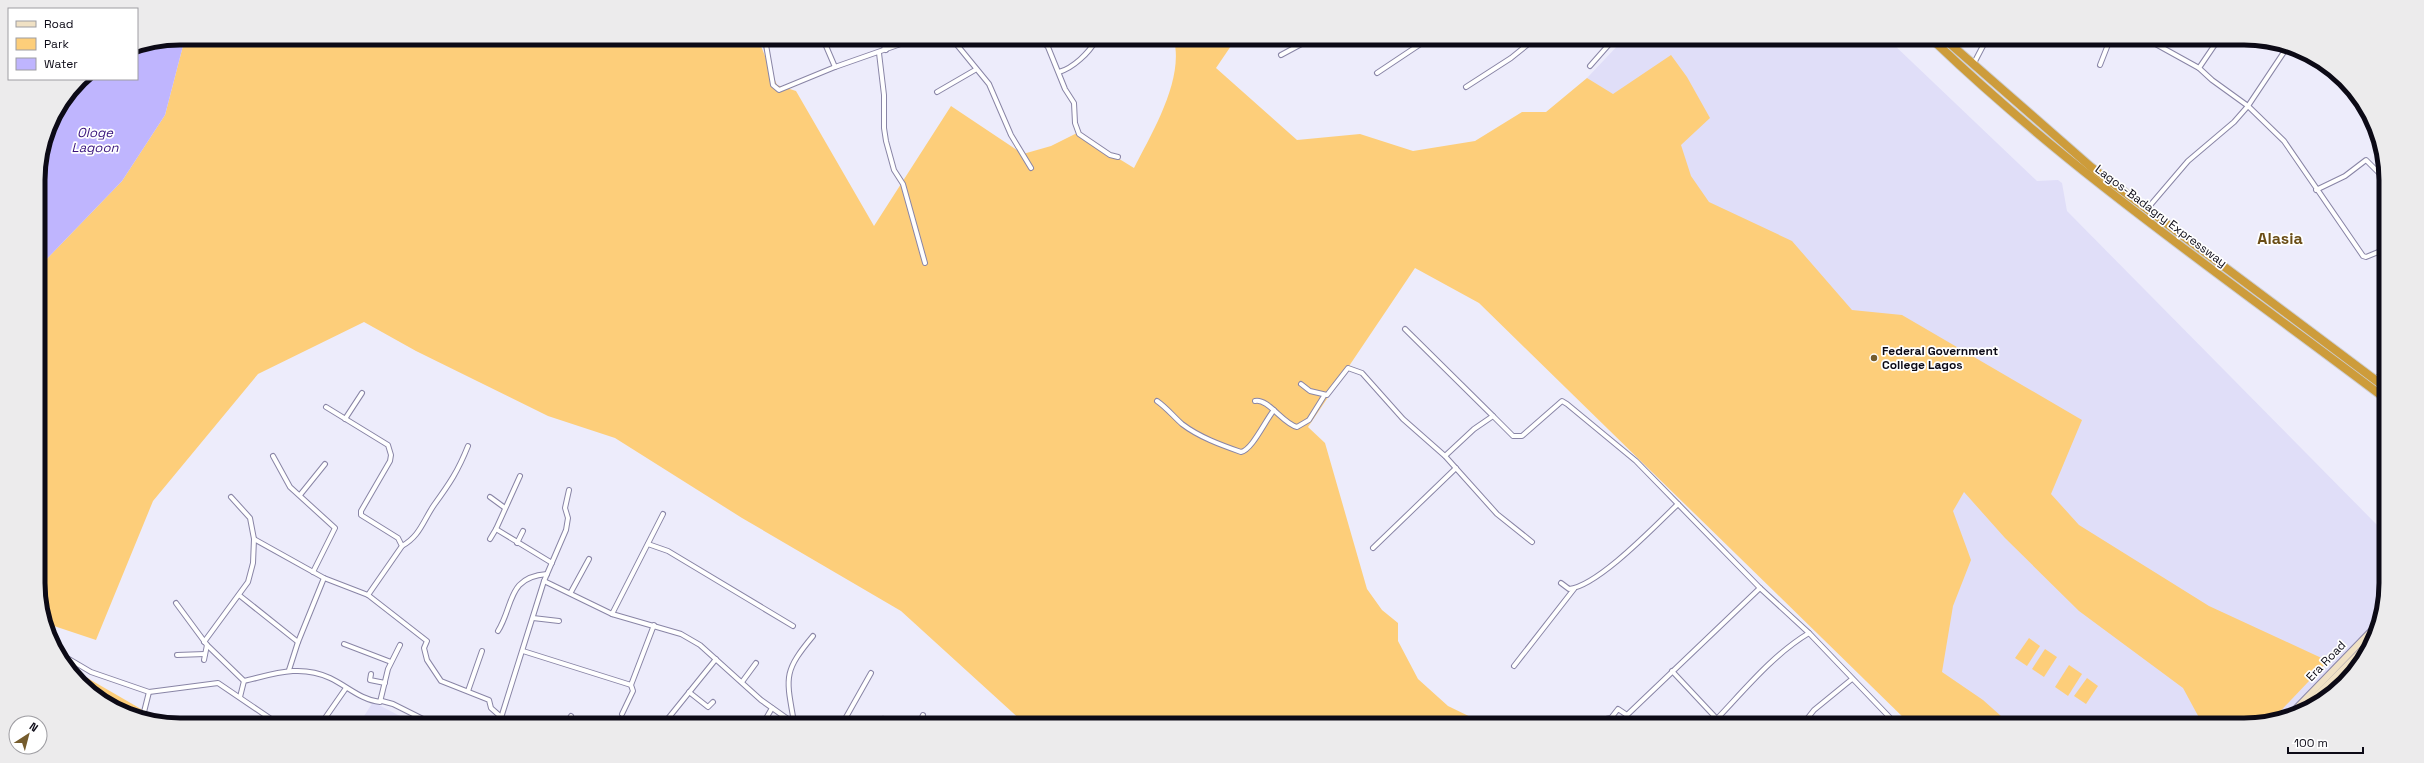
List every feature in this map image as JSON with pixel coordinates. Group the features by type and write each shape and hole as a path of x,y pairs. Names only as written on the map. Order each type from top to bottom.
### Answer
{"highway":[{"name":"Lagos-Badagry Expressway","path":"1938,45 1995,98 2072,164 2379,394"},
{"name":"Lagos-Badagry Expressway","path":"1951,45 1972,65 2091,167 2379,382"}],"main road":[{"name":"Era Road","path":"2297,707 2370,633"},
{"path":"2314,699 2360,652"}],"street":[{"path":"766,45 772,83 777,89 899,45"},
{"path":"825,45 835,67"},
{"path":"884,45 886,50"},
{"path":"957,45 975,70 989,84 1011,135 1031,168"},
{"path":"1046,45 1065,89 1074,103 1075,123 1079,134 1110,155 1118,157"},
{"path":"1059,72 1066,70 1085,54 1092,45"},
{"path":"1281,55 1300,45"},
{"path":"1377,74 1419,45"},
{"path":"1466,87 1511,58 1527,45"},
{"path":"1590,66 1608,45"},
{"path":"1972,65 1983,45"},
{"path":"2100,65 2108,45"},
{"path":"2157,45 2198,68 2248,106 2294,153 2316,190 2363,256 2366,257 2379,252"},
{"path":"2198,68 2215,45"},
{"path":"2146,209 2188,161 2234,122 2248,106 2284,52"},
{"path":"879,53 884,95 884,128 886,141 894,170 903,184 925,264"},
{"path":"937,92 975,70"},
{"path":"2316,190 2345,176 2366,160 2379,173"},
{"path":"1405,329 1513,436 1522,436 1562,401 1636,461 1760,588 1809,632 1890,718"},
{"path":"1255,401 1261,401 1274,410 1288,423 1300,426 1309,420 1324,396 1327,395 1348,368 1362,373 1403,419 1446,456 1497,514 1532,542"},
{"path":"1301,384 1310,391 1324,396"},
{"path":"345,419 362,394"},
{"path":"1157,401 1172,412 1181,423 1196,433 1241,452 1249,449 1259,430 1274,410"},
{"path":"326,407 388,444 391,455 390,461 361,511 361,515 398,538 402,546"},
{"path":"1446,456 1474,429 1493,416"},
{"path":"368,595 402,546 418,535 434,506 449,487 457,473 468,446"},
{"path":"273,456 290,486 335,528 312,572"},
{"path":"300,495 325,464"},
{"path":"1373,548 1456,468"},
{"path":"490,539 520,476"},
{"path":"254,539 324,578 368,595 427,640 424,648 427,660 441,681 489,700 491,708 500,718 523,651 544,581 566,530 568,518 565,508 569,490"},
{"path":"204,660 205,644 248,582 252,572 254,539 250,518 231,497"},
{"path":"490,497 505,508"},
{"path":"1514,666 1574,589 1606,570 1678,504"},
{"path":"612,614 663,514"},
{"path":"496,529 552,563"},
{"path":"517,543 524,531"},
{"path":"648,544 668,551 793,626"},
{"path":"571,592 589,560"},
{"path":"498,631 505,619 505,613 512,595 519,584 534,575 547,574"},
{"path":"289,670 298,642 324,578"},
{"path":"544,581 571,592 612,614 681,634 700,645 772,708 787,718"},
{"path":"1561,582 1569,589 1574,589"},
{"path":"1611,718 1618,709 1627,715 1672,671 1718,630 1760,588"},
{"path":"239,595 298,642"},
{"path":"176,604 205,644 244,681"},
{"path":"533,618 559,621"},
{"path":"622,714 633,691 631,684 654,625"},
{"path":"1718,718 1775,660 1809,632"},
{"path":"792,718 788,688 790,668 813,636"},
{"path":"344,644 391,662"},
{"path":"382,701 391,662 400,645"},
{"path":"468,691 482,651"},
{"path":"523,651 631,684"},
{"path":"177,655 205,654"},
{"path":"68,658 92,672 149,692 218,683 271,718"},
{"path":"668,718 716,659"},
{"path":"742,682 756,663"},
{"path":"244,681 289,670 313,672 360,696 393,704 421,718"},
{"path":"1672,671 1716,718"},
{"path":"847,718 871,673"},
{"path":"371,674 370,680 385,683"},
{"path":"1808,718 1814,710 1852,679"},
{"path":"240,697 244,681"},
{"path":"325,718 346,688"},
{"path":"144,713 149,692"},
{"path":"689,692 708,707 713,702"},
{"path":"766,718 772,708"}],"shaded area":[{"name":"Federal Government College Lagos","path":"1618,45 1894,45 2037,181 2058,180 2062,183 2067,211 2379,527 2378,601 2371,627 2288,711 2271,715 2253,718 1907,718 1587,78"},
{"path":"373,702 403,718 363,718"}],"green space":[{"path":"183,45 760,45 777,85 796,91 874,226 951,106 1023,154 1051,146 1077,133 1134,168 1157,123 1170,89 1176,56 1175,45 1232,45 1216,68 1297,140 1360,134 1413,151 1475,141 1522,112 1546,112 1587,78 1613,94 1671,55 1687,77 1710,118 1681,145 1691,176 1709,202 1792,241 1852,310 1902,315 2082,420 2051,494 2079,525 2209,606 2328,661 2278,713 2253,718 2199,718 2183,688 2079,611 2005,538 1964,492 1953,511 1971,560 1953,606 1942,672 1983,700 2003,718 1904,718 1479,303 1415,268 1308,427 1325,443 1367,589 1382,610 1398,623 1398,641 1418,679 1448,706 1473,718 1019,718 901,611 742,518 615,438 548,416 416,351 364,322 258,374 153,501 96,640 52,625 46,601 45,261 122,181 165,115"},
{"path":"2029,638 2040,646 2027,666 2015,658"},
{"path":"2045,649 2057,657 2044,677 2032,669"},
{"path":"2069,665 2082,674 2068,696 2055,687"},
{"path":"80,674 150,714 128,708 112,700 84,679"},
{"path":"2087,678 2098,686 2086,704 2074,696"}],"water":[{"name":"Ologe Lagoon","path":"183,45 165,115 122,181 45,261 45,171 52,136 63,112 78,91 89,80 138,80 138,52 162,46"}],"place":[{"name":"Federal Government College Lagos","path":"1874,358"}],"district":[{"name":"Alasia","path":"2280,238"}]}
